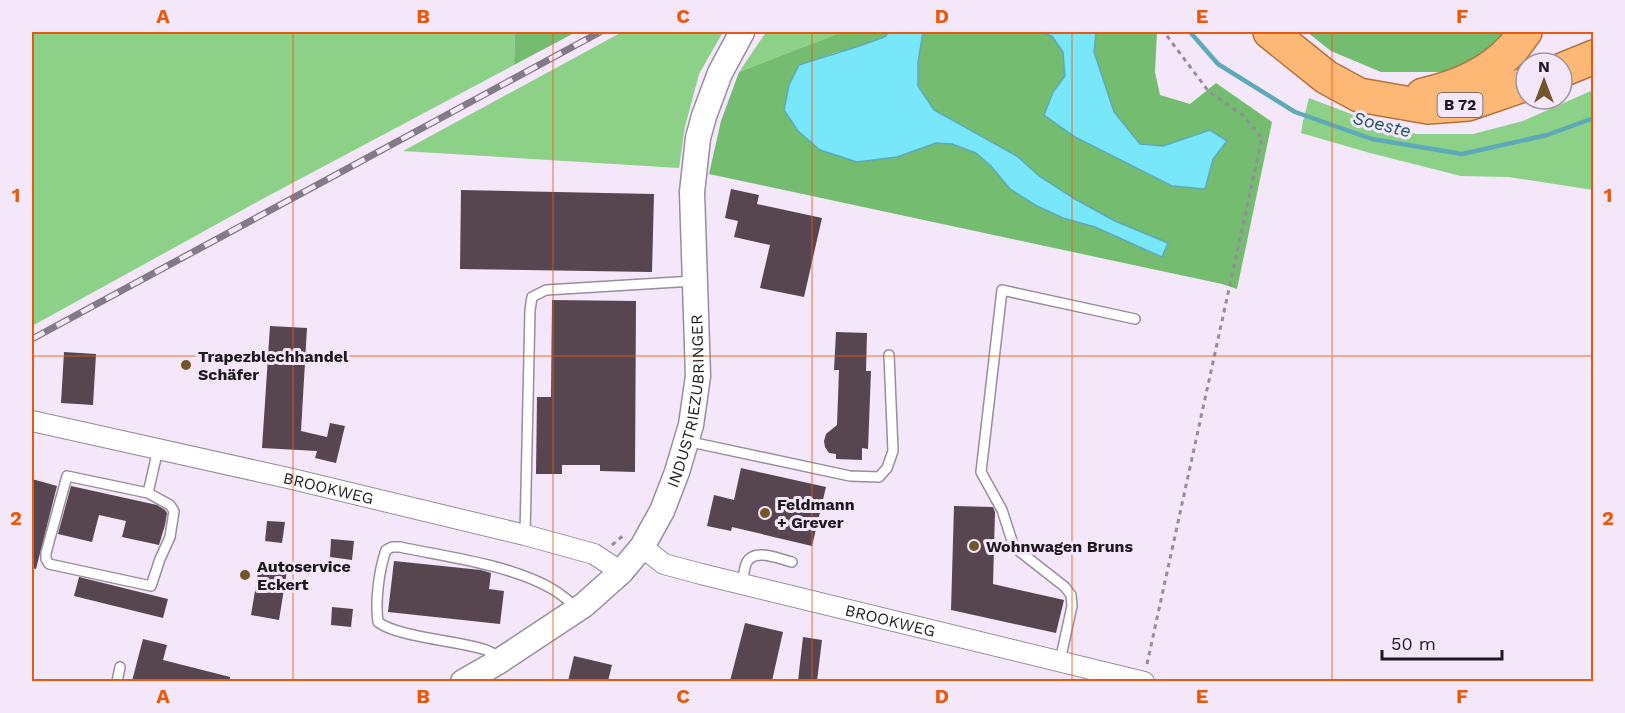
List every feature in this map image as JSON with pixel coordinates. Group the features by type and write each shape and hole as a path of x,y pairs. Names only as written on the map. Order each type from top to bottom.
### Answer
{"highway":[{"path":"1270,32 1326,77 1359,94 1392,100 1449,89 1485,72 1510,51 1525,32"},
{"path":"1574,65 1593,57"},
{"name":"B 72","path":"1392,100 1428,107 1468,104 1514,88"}],"street":[{"name":"INDUSTRIEZUBRINGER","path":"463,681 503,659 541,634 578,608 621,572 638,537 662,511 678,472 691,425 698,376 692,192 698,138 720,73 742,32"},
{"name":"BROOKWEG","path":"32,421 525,535 594,554 621,572"},
{"name":"BROOKWEG","path":"638,537 664,564 1143,681"}],"lane":[{"path":"525,535 532,297 546,290 694,281"},
{"path":"1060,661 1072,606 1071,596 1065,587 1014,547 1002,510 981,472 1002,290 1135,319"},
{"path":"686,441 850,476 879,477 887,468 893,451 889,355"},
{"path":"148,493 158,449"},
{"path":"67,476 148,493 170,505 174,511 171,537 160,558 151,586 49,564 46,553 67,476"},
{"path":"503,659 483,648 385,628 378,622 382,561 386,550 400,547 501,568 553,590 578,608"},
{"path":"742,584 746,564 753,557 760,555 792,562"},
{"path":"117,681 120,667"}],"path":[{"path":"1143,681 1262,138 1243,115 1209,92 1164,32"},
{"path":"600,557 615,541 638,537"}],"green space":[{"path":"32,32 515,32 514,65 268,196 32,326"},
{"path":"515,32 576,32 514,65"},
{"path":"622,32 723,32 699,74 685,127 679,168 403,151"},
{"path":"766,32 842,32 739,72"},
{"path":"842,32 888,32 886,36 863,46 799,65 897,157 936,143 952,144 976,153 1037,206 1063,218 1095,227 1161,257 1167,243 1115,221 1075,199 1039,176 1017,156 934,110 918,87 918,62 923,32 1038,32 1052,36 1063,52 1065,76 1053,92 1045,116 1075,137 1172,186 1205,189 1213,159 1210,130 1163,146 1140,144 1114,112 1094,52 1096,32 1157,32 1155,72 1160,95 1190,104 1216,83 1272,122 1237,289 709,174 721,121 739,72"},
{"path":"1307,32 1504,32 1475,62 1442,72 1381,72 1331,51"},
{"path":"1593,90 1593,190 1509,177 1461,176 1301,133 1309,98 1367,120 1416,134 1473,134 1523,121 1546,111 1574,111 1574,98"}],"water":[{"path":"888,32 923,32 918,62 918,86 934,110 1017,156 1039,176 1075,199 1115,221 1168,243 1162,257 1095,227 1063,218 1037,206 1010,189 991,166 976,153 952,144 936,143 897,157 857,162 820,150 798,131 784,110 789,85 799,65 854,48 886,36"},
{"path":"1038,32 1096,32 1094,52 1114,112 1140,144 1163,146 1210,130 1227,141 1213,159 1205,189 1172,186 1075,137 1044,115 1053,92 1065,76 1063,52 1052,36"}],"building":[{"path":"731,189 759,195 757,204 822,218 804,297 760,288 770,245 734,237 738,221 725,218"},
{"path":"461,190 654,194 652,272 460,269"},
{"path":"552,300 636,301 635,472 600,471 600,465 562,465 562,474 536,474 537,397 551,397"},
{"path":"270,326 307,328 301,431 327,437 330,423 345,426 336,463 315,458 317,451 262,448"},
{"path":"836,332 867,333 866,371 871,371 868,449 862,448 862,460 836,459 836,454 829,453 825,447 826,434 837,425 839,370 834,370"},
{"path":"64,352 96,354 93,405 61,403"},
{"name":"Feldmann + Grever","path":"741,468 826,487 812,546 732,527 731,531 707,526 714,495 734,500"},
{"path":"32,479 57,486 36,569 32,568"},
{"path":"71,486 157,505 165,510 167,513 165,525 159,545 122,537 126,521 99,515 92,542 58,534"},
{"name":"Wohnwagen Bruns","path":"954,506 993,507 995,512 993,584 1064,600 1056,633 951,610"},
{"path":"267,521 285,522 282,543 265,541"},
{"path":"331,539 354,541 352,560 330,557"},
{"path":"394,561 491,573 489,589 504,591 500,624 388,612"},
{"path":"259,567 287,571 279,620 251,615"},
{"path":"79,577 168,599 163,618 74,596"},
{"path":"332,607 353,609 351,627 331,625"},
{"path":"745,623 783,632 772,681 730,681"},
{"path":"803,637 822,640 817,681 798,681"},
{"path":"143,639 167,645 163,660 230,677 230,681 132,681"},
{"path":"574,656 612,665 608,681 568,681"}],"waterway":[{"name":"Soeste","path":"1190,32 1218,64 1295,112 1372,139 1462,154 1547,135 1594,118"}],"railway":[{"path":"32,339 600,32"}],"place":[{"name":"Trapezblechhandel Schäfer","path":"186,365"},
{"name":"Feldmann + Grever","path":"765,513"},
{"name":"Wohnwagen Bruns","path":"974,546"},
{"name":"Autoservice Eckert","path":"245,575"}]}
